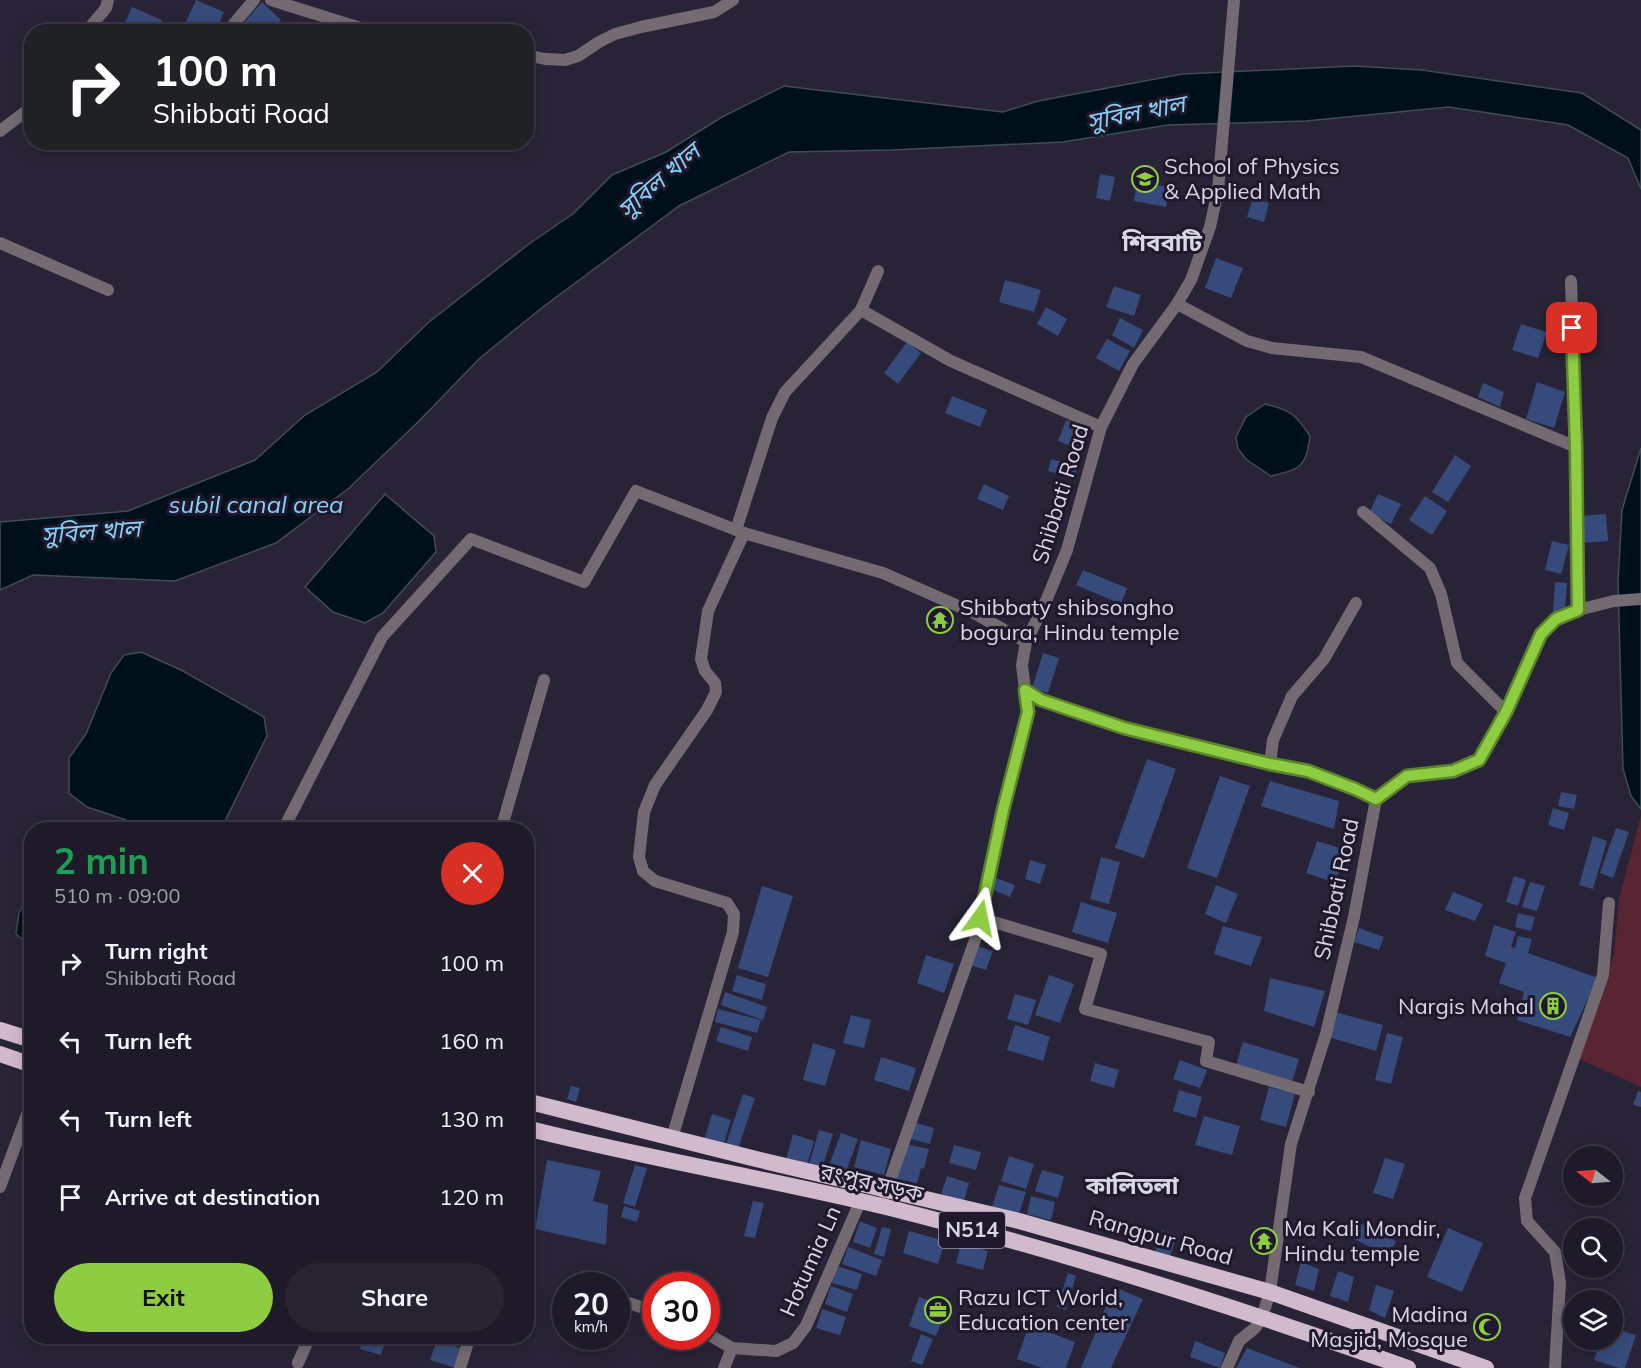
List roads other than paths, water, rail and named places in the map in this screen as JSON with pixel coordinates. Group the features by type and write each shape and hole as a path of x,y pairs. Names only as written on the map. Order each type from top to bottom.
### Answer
{"highway":[{"path":"0,1030 24,1038"},
{"path":"0,1054 24,1062"},
{"name":"রংপুর সড়ক","path":"534,1103 887,1190"},
{"name":"রংপুর সড়ক","path":"534,1129 882,1207 1042,1249 1262,1317 1408,1368"},
{"name":"Rangpur Road","path":"887,1190 1020,1221 1270,1292 1486,1368"}],"street":[{"path":"93,24 106,8 108,0"},
{"path":"234,24 254,0"},
{"path":"272,0 348,24"},
{"path":"534,57 565,60 578,56 615,34 651,24 714,12 733,0"},
{"name":"Shibbati Road","path":"1234,0 1218,190 1210,227 1191,280 1177,304 1133,364 1101,427 1067,550 1047,601 1026,642 1022,665 1025,690 1041,700 1124,728 1270,764 1308,771 1376,799 1354,917 1326,1034 1291,1144 1270,1292 1262,1317"},
{"path":"0,131 24,113"},
{"path":"0,243 108,290"},
{"path":"672,1138 733,932 734,914 727,903 655,881 643,871 639,857 644,812 655,785 707,710 716,692 715,682 705,671 702,659 708,610 740,531 772,418 785,392 861,310 878,271"},
{"path":"1571,281 1578,610"},
{"path":"1177,304 1247,341 1272,348 1361,357 1576,447"},
{"path":"861,310 951,361 1101,427"},
{"path":"287,822 382,636 471,539 584,582 636,491 740,531 884,573 974,613 1026,642"},
{"path":"1363,512 1430,568 1441,594 1457,663 1506,712"},
{"path":"1376,799 1407,776 1453,771 1479,760 1506,712 1541,634 1556,619 1578,610 1641,599"},
{"path":"1270,764 1273,740 1292,696 1324,659 1356,603"},
{"path":"503,822 544,680"},
{"path":"882,1207 976,937 1003,810 1028,712 1025,690"},
{"path":"1555,1368 1560,1283 1555,1252 1527,1221 1525,1198 1603,975 1609,903"},
{"path":"980,918 1101,954 1085,1009 1209,1042 1206,1061 1309,1092"},
{"path":"0,1187 24,1122"},
{"name":"Hotumia Ln","path":"732,1348 776,1351 793,1343 806,1326 860,1202"},
{"path":"1227,1368 1239,1341 1255,1328 1262,1317"},
{"path":"720,1341 732,1348 724,1368"},
{"path":"298,1363 306,1344"},
{"path":"460,1368 468,1344"}],"water":[{"name":"subil canal area","path":"1354,66 1422,70 1582,93 1641,130 1641,189 1628,158 1568,125 1449,107 1306,121 1168,125 1063,142 789,152 679,206 543,307 480,358 349,488 276,543 175,581 33,575 0,590 0,522 128,511 255,460 305,415 377,372 429,322 529,244 574,213 612,175 666,152 722,117 784,86 1003,112 1038,101 1182,74"},
{"path":"1265,404 1281,408 1292,414 1310,436 1304,460 1300,465 1271,476 1247,460 1238,449 1236,437 1246,417"},
{"path":"1641,448 1641,809 1631,796 1623,769 1618,582 1622,510"},
{"path":"385,494 434,536 436,552 383,613 365,623 333,612 305,587"},
{"path":"141,652 181,670 264,717 267,736 224,822 128,822 87,807 69,793 69,758 86,734 111,673 124,655"},
{"path":"24,903 24,940 16,934 19,913"}],"place":[{"name":"School of Physics & Applied Math","path":"1145,179"},
{"name":"Shibbaty shibsongho bogura, Hindu temple","path":"940,620"},
{"name":"Nargis Mahal","path":"1553,1006"},
{"name":"Ma Kali Mondir, Hindu temple","path":"1264,1241"},
{"name":"Razu ICT World, Education center","path":"938,1310"},
{"name":"Madina Masjid, Mosque","path":"1487,1327"}],"district":[{"name":"শিববাটি","path":"1162,243"},
{"name":"কালিতলা","path":"1132,1186"}],"water label":[{"name":"সুবিল খাল","path":"1136,113"},
{"name":"সুবিল খাল","path":"659,181"},
{"name":"সুবিল খাল","path":"91,532"}]}
